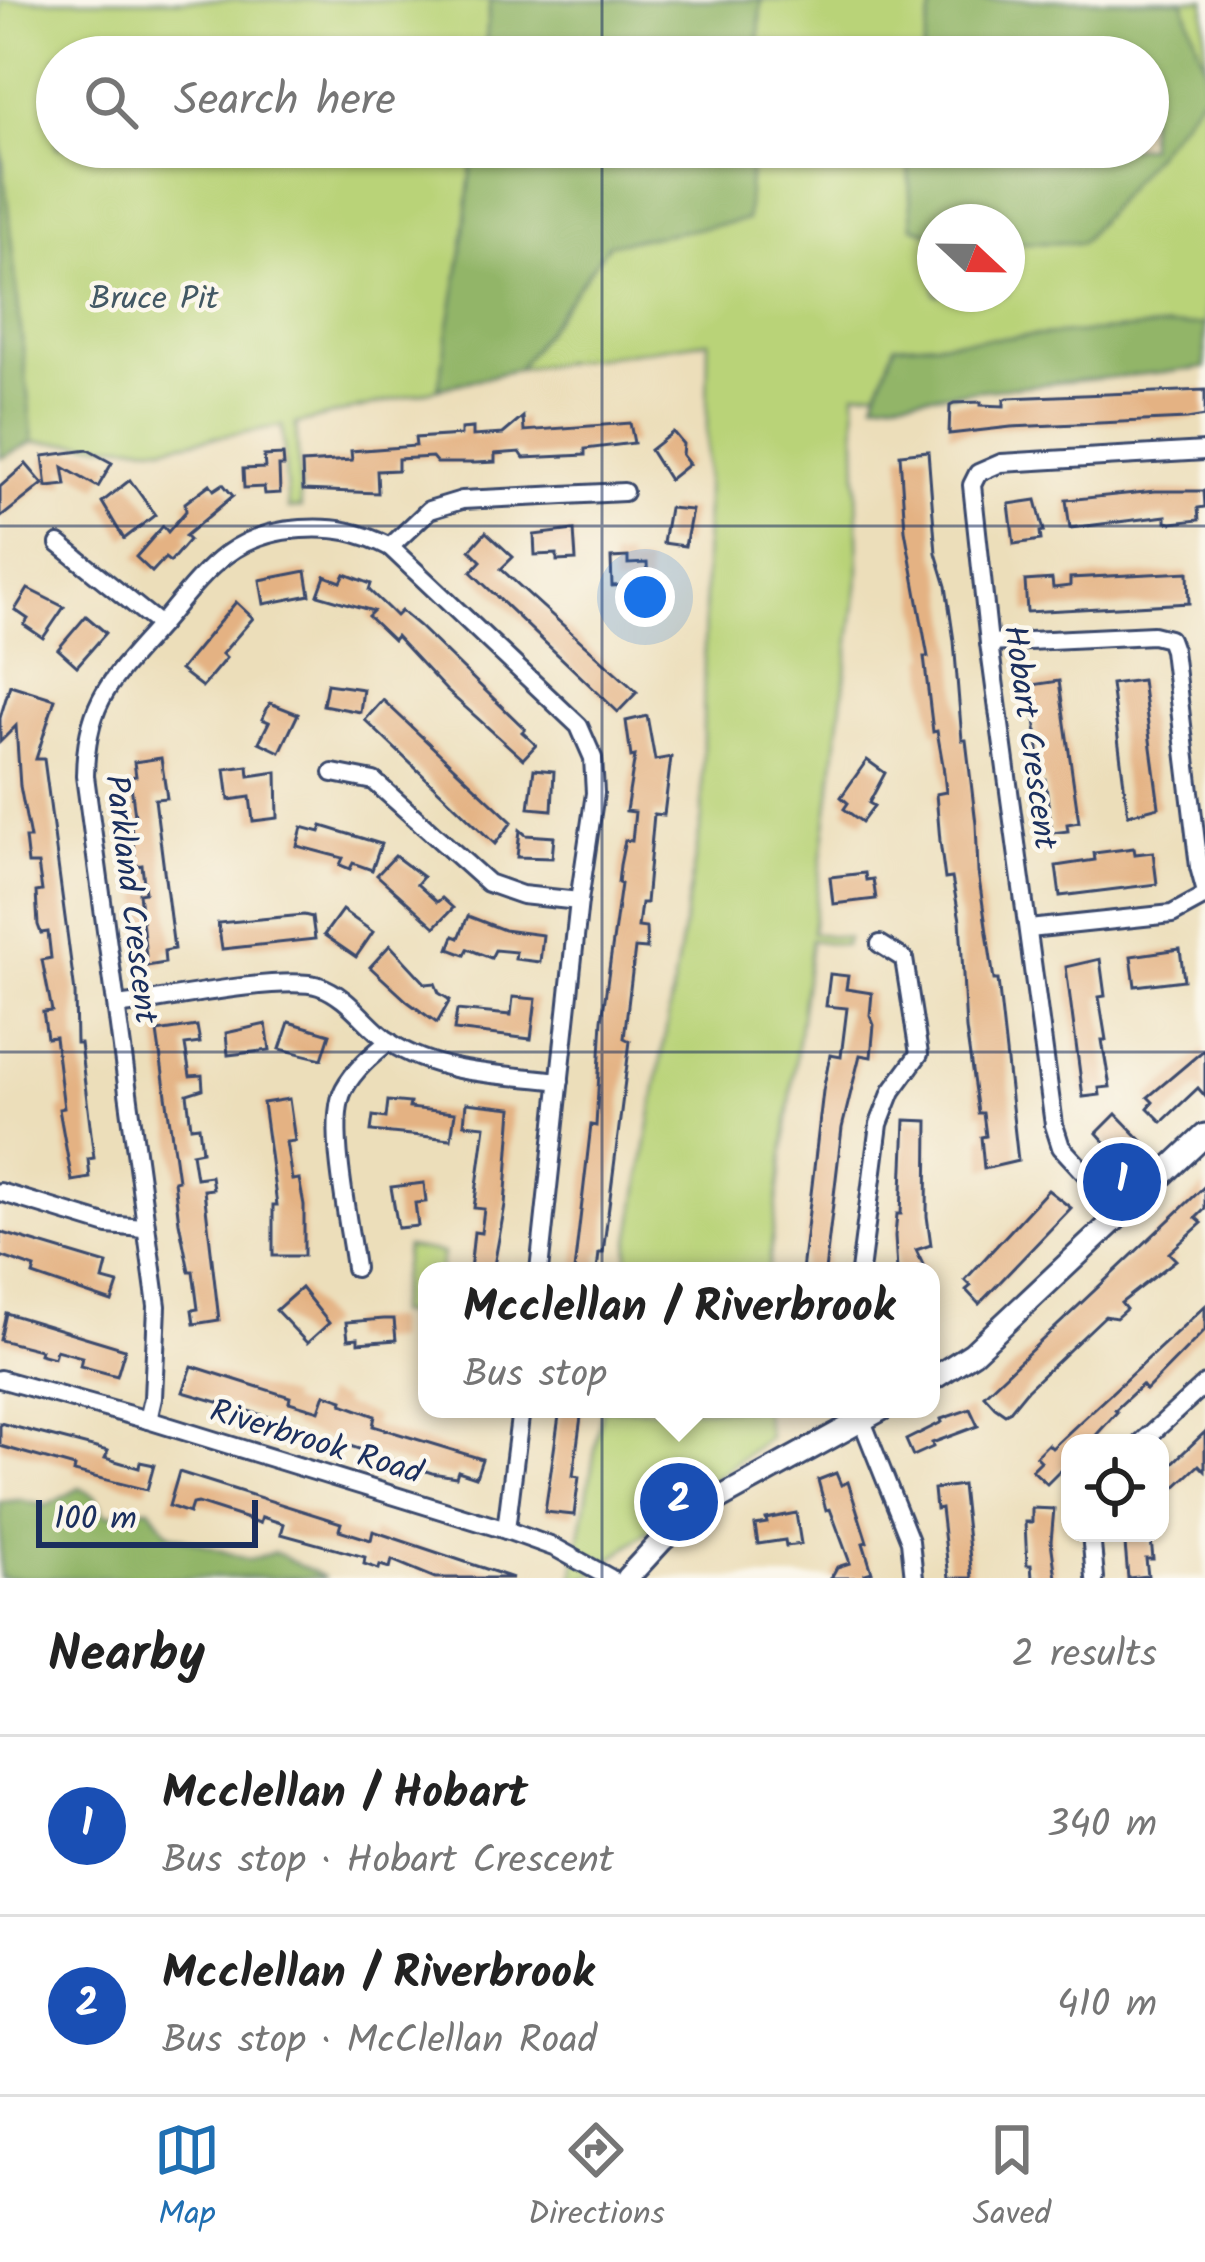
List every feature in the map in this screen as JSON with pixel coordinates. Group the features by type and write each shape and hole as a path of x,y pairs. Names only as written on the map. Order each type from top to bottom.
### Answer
{"street":[{"name":"Hobart Crescent","path":"1122,1213 1061,1147 1054,1124 972,504 978,473 1001,463 1205,451"},
{"path":"390,547 429,510 462,500 623,492"},
{"name":"Parkland Crescent","path":"148,1420 154,1398 157,1306 85,776 86,740 94,708 160,625 222,556 268,532 358,531 390,547 580,726 593,758 595,793 540,1262"},
{"path":"59,544 160,625"},
{"path":"989,644 1153,634 1169,639 1205,892 1172,914 1029,929"},
{"path":"333,773 374,781 488,883 522,895 579,902"},
{"path":"861,1262 879,1124 892,1091 919,1054 904,959 880,944"},
{"path":"118,1006 283,983 318,986 420,1059 452,1068 560,1081"},
{"path":"355,1268 336,1128 341,1094 360,1065 389,1041"},
{"path":"940,1374 974,1353 1205,1135"},
{"path":"0,1192 108,1225 143,1228"},
{"name":"Riverbrook Road","path":"0,1379 506,1530 556,1548 610,1578"},
{"path":"1151,1434 1205,1384"},
{"path":"506,1530 520,1418"},
{"path":"627,1578 671,1532 704,1507 867,1418"},
{"path":"873,1418 910,1541 914,1578"},
{"path":"1092,1542 1095,1578"}],"green space":[{"name":"Bruce Pit","path":"0,0 1205,0 1205,353 855,392 859,572 812,933 847,938 845,945 811,940 769,1262 627,1262 702,817 708,341 519,369 296,424 301,508 288,509 282,426 164,446 34,442 0,458"},
{"path":"490,0 761,0 759,36 486,36"},
{"path":"933,0 1183,0 1205,67 1205,92 1169,136 1169,36 926,36"},
{"path":"0,133 33,442 0,458"},
{"path":"472,168 751,168 747,220 609,244 518,369 438,389"},
{"path":"908,168 1143,168 1081,243 1025,243 1025,204 917,204 917,229 912,227"},
{"path":"1205,324 1205,368 874,401 895,345"},
{"path":"406,1247 443,1253 442,1262 418,1262 418,1316 396,1313"},
{"path":"600,1418 765,1418 769,1437 587,1578 573,1578"},
{"path":"80,1488 96,1497 105,1514 150,1508 168,1533 249,1560 274,1552 326,1578 0,1578 0,1502 19,1500 46,1506"}],"building":[{"path":"1205,390 1205,416 949,434 950,405 954,403 1004,406 1008,398"},
{"path":"523,417 524,431 630,423 634,443 585,449 585,455 524,458 520,452 495,454 495,462 398,459 398,470 377,471 378,493 303,490 302,463 352,460 351,451 416,446 415,438 461,435 461,429 473,428 473,436 503,434"},
{"path":"673,432 689,464 669,480 650,450"},
{"path":"88,450 112,463 98,487 63,467 66,485 47,487 43,456"},
{"path":"928,451 936,553 954,641 978,872 994,980 998,980 1018,1161 984,1169 981,1137 986,1136 983,1113 978,1113 966,1029 960,920 952,878 945,879 940,841 936,794 946,792 943,765 937,731 933,732 924,657 928,657 905,530 900,454"},
{"path":"283,455 280,493 265,494 264,487 244,488 243,469 265,468 264,456"},
{"path":"26,464 43,484 0,518 0,487"},
{"path":"130,480 155,515 124,539 102,502"},
{"path":"210,484 214,490 223,484 233,496 185,536 189,540 170,562 165,558 152,572 136,557 163,526 168,532 186,511 185,503"},
{"path":"1204,491 1205,507 1198,508 1199,520 1171,523 1166,516 1070,528 1066,500"},
{"path":"1036,500 1044,531 1041,540 1014,544 1009,504"},
{"path":"669,508 692,510 685,546 663,543"},
{"path":"574,530 576,560 557,561 557,554 535,555 534,535"},
{"path":"486,532 513,557 501,569 637,692 618,712 471,572 481,561 470,550"},
{"path":"628,557 628,564 647,563 648,584 612,586 611,558"},
{"path":"306,571 310,595 264,604 260,580"},
{"path":"1188,572 1189,603 1027,612 1025,581 1052,579 1053,588 1070,586 1070,578"},
{"path":"345,574 371,584 369,590 396,616 401,611 418,625 525,729 522,732 536,745 523,759 446,690 396,636 393,640 368,616 373,611 318,595 325,576 341,582"},
{"path":"28,589 64,607 43,638 24,625 28,619 15,610"},
{"path":"236,602 253,618 202,687 180,670"},
{"path":"86,616 106,633 77,666 58,649"},
{"path":"1142,680 1159,807 1128,815 1111,684"},
{"path":"1059,681 1079,822 1067,824 1068,831 1052,833 1045,779 1041,780 1032,685"},
{"path":"327,684 363,689 360,712 323,705"},
{"path":"10,685 55,699 36,759 44,759 94,1158 88,1159 90,1178 72,1181 59,1109 64,1108 55,1037 47,1038 43,1012 52,1011 42,960 51,958 48,932 41,933 38,925 36,892 42,891 38,864 28,864 25,838 30,838 16,726 0,742 0,718"},
{"path":"383,700 512,822 495,844 365,720"},
{"path":"270,703 298,714 280,752 259,742 269,722 262,719"},
{"path":"647,716 655,760 671,757 664,815 654,814 646,903 641,903 638,927 646,928 647,949 635,948 624,1038 630,1041 603,1253 598,1262 575,1262 591,1125 596,1126 602,1020 620,865 625,840 632,841 635,812 626,811 635,756 631,757 626,721"},
{"path":"161,758 167,798 155,799 174,949 164,951 165,963 147,966 139,893 145,892 142,865 136,866 130,777 136,776 134,762"},
{"path":"867,760 885,773 869,803 874,806 862,822 844,809 848,803 841,797"},
{"path":"248,766 249,776 277,772 278,818 253,821 250,797 229,800 225,769"},
{"path":"534,769 554,771 552,810 529,808"},
{"path":"322,826 381,844 372,870 353,863 350,869 340,865 343,858 297,846 302,827 320,832"},
{"path":"520,830 526,835 554,837 552,858 517,857"},
{"path":"1134,848 1135,854 1153,852 1157,884 1060,896 1056,866 1095,860 1094,853"},
{"path":"395,856 423,877 417,884 437,902 442,898 453,908 435,927 377,875"},
{"path":"865,873 866,880 873,879 876,899 833,904 830,877"},
{"path":"342,910 373,932 356,957 324,935"},
{"path":"468,916 504,930 543,935 540,962 515,959 516,952 495,950 491,958 468,949 465,955 449,949"},
{"path":"312,917 315,939 222,949 218,923"},
{"path":"390,945 426,984 435,983 439,993 450,1000 437,1023 370,967"},
{"path":"1180,949 1184,980 1135,986 1131,956"},
{"path":"1100,959 1105,996 1099,997 1106,1040 1102,1040 1110,1087 1099,1088 1100,1095 1083,1097 1066,967"},
{"path":"830,974 848,976 846,989 872,993 874,1025 871,1057 860,1055 842,1128 826,1262 803,1262 823,1091 830,1055 841,1057 847,1008 826,1006"},
{"path":"513,997 536,999 531,1039 454,1030 457,1010 511,1015"},
{"path":"289,1022 330,1034 322,1059 280,1049"},
{"path":"266,1024 270,1050 228,1055 226,1033"},
{"path":"197,1026 200,1043 185,1045 190,1076 202,1075 203,1089 187,1094 191,1127 199,1126 202,1151 192,1153 196,1178 211,1176 213,1189 204,1190 219,1320 194,1324 192,1310 198,1309 179,1222 174,1181 178,1180 157,1032"},
{"path":"1205,1049 1205,1096 1198,1088 1162,1122 1148,1108 1153,1102 1148,1097"},
{"path":"289,1099 295,1141 286,1142 292,1180 299,1179 304,1205 304,1256 273,1256 273,1205 277,1205 263,1103"},
{"path":"388,1101 455,1113 451,1139 371,1131 373,1116 386,1118"},
{"path":"466,1103 512,1108 505,1205 495,1262 471,1262 474,1232 481,1233 484,1209 474,1208 485,1126 464,1124"},
{"path":"1116,1114 1144,1143 1124,1163 1097,1133"},
{"path":"905,1120 928,1121 931,1245 916,1250 922,1262 896,1262 897,1214 901,1214"},
{"path":"424,1183 426,1202 415,1203 418,1226 398,1228 391,1187"},
{"path":"1205,1186 1205,1209 1196,1218 1202,1223 1169,1253 1176,1260 1121,1303 1126,1309 1116,1318 1105,1316 1009,1412 995,1407 984,1395"},
{"path":"1048,1190 1071,1208 979,1304 966,1290 971,1286 965,1280"},
{"path":"0,1232 107,1264 103,1280 118,1284 112,1302 33,1275 35,1268 0,1256"},
{"path":"301,1288 329,1323 307,1343 276,1310"},
{"path":"1205,1306 1205,1330 1146,1390 1142,1385 1097,1434 1067,1434"},
{"path":"6,1313 125,1349 117,1376 80,1366 82,1357 56,1350 54,1358 0,1340"},
{"path":"394,1319 396,1340 358,1343 358,1338 348,1339 346,1322"},
{"path":"192,1366 319,1411 325,1394 343,1400 342,1404 375,1416 373,1426 482,1459 476,1477 458,1471 456,1477 432,1473 183,1392"},
{"path":"970,1409 978,1426 932,1443 933,1447 913,1456 906,1440 941,1419"},
{"path":"559,1418 581,1418 573,1476 579,1477 574,1515 545,1512"},
{"path":"0,1423 108,1451 105,1458 139,1468 140,1462 154,1465 147,1490 74,1472 75,1467 0,1446"},
{"path":"1205,1432 1205,1471 1199,1465 1171,1491 1169,1466"},
{"path":"1061,1440 1061,1470 1047,1484 1032,1470 1041,1461 1036,1456 1048,1444 1052,1448"},
{"path":"179,1472 341,1523 339,1530 371,1540 373,1531 513,1578 435,1578 392,1560 390,1568 380,1565 379,1569 364,1564 365,1557 281,1534 284,1524 262,1517 260,1523 198,1503 192,1504 189,1513 169,1506"},
{"path":"836,1473 841,1485 848,1482 867,1542 863,1543 872,1572 866,1578 831,1578 837,1567 850,1563 818,1480"},
{"path":"962,1485 972,1578 949,1578 941,1508 936,1509 934,1489"},
{"path":"1032,1508 1054,1509 1051,1541 1056,1578 1032,1578 1031,1565 1027,1565 1025,1522 1032,1522"},
{"path":"796,1513 801,1544 786,1546 785,1540 758,1544 755,1525"},
{"path":"1125,1542 1151,1542 1148,1576 1128,1578"}],"place":[{"name":"Mcclellan / Hobart","path":"1122,1182"},
{"name":"Mcclellan / Riverbrook","path":"679,1502"}]}
